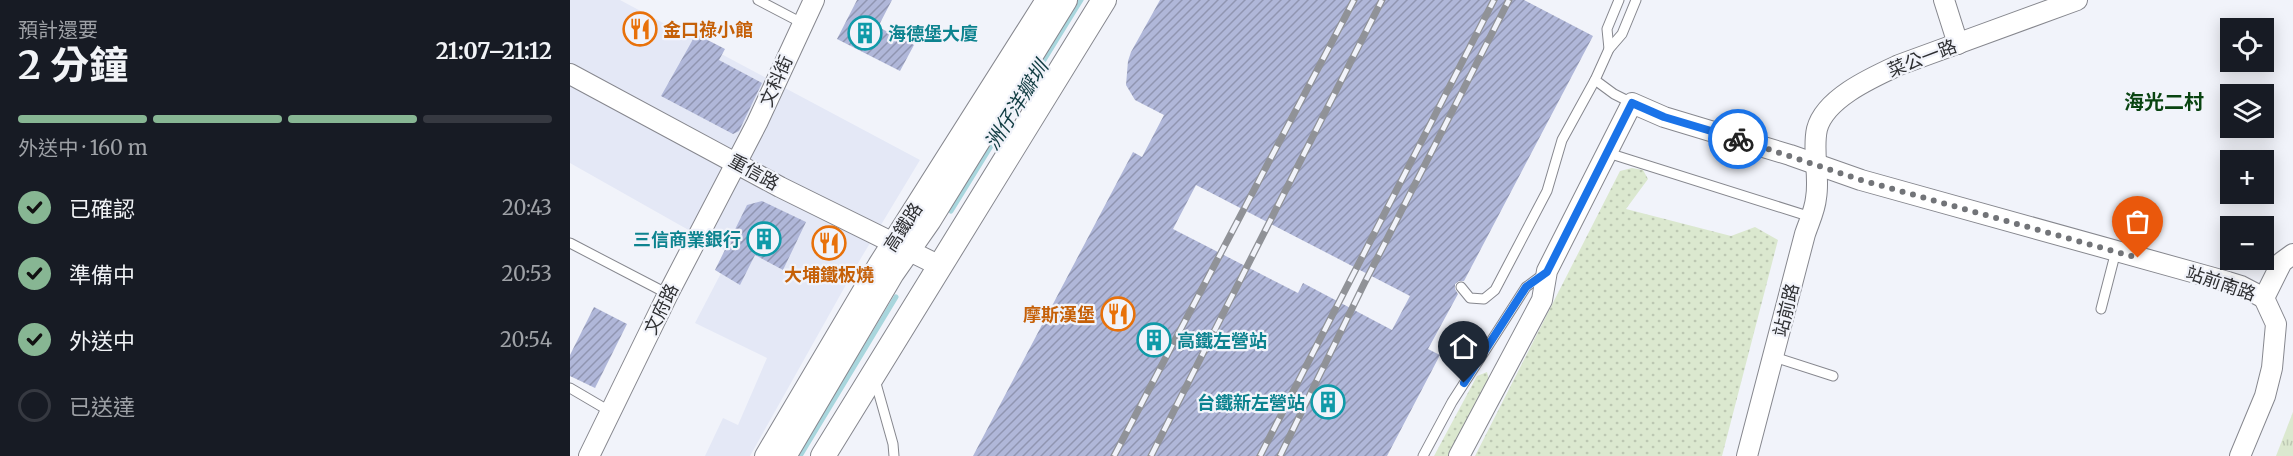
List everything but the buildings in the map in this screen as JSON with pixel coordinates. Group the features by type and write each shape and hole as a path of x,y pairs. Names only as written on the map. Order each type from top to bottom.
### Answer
{"street":[{"name":"文科街","path":"736,162 757,123 814,0"},
{"name":"高鐵路","path":"784,456 892,273 900,246 1046,0"},
{"name":"高鐵路","path":"765,456 900,246 1065,0"},
{"path":"823,456 1104,0"},
{"path":"1944,0 1958,44"},
{"name":"菜公一路","path":"1816,164 1817,130 1821,120 1851,90 1899,65 2067,2"},
{"name":"重信路","path":"570,74 780,187 940,266"},
{"path":"1459,456 1542,300 1547,272 1632,103"},
{"name":"站前南路","path":"1632,103 1664,117 1861,180 2241,286 2264,297 2282,262 2293,254"},
{"name":"文府路","path":"588,456 736,162"},
{"name":"站前路","path":"1747,456 1816,198 1816,164"},
{"path":"2240,456 2265,396 2274,359 2276,324 2264,297"}],"lane":[{"path":"758,0 802,23"},
{"path":"1609,49 1607,28 1619,0"},
{"path":"1461,287 1470,298 1484,299 1495,290 1547,191 1562,141 1609,49 1622,34 1636,0"},
{"path":"1595,80 1614,94 1632,103"},
{"path":"1608,153 1811,217"},
{"path":"570,243 668,294"},
{"path":"2101,309 2116,251"},
{"path":"1424,456 1452,402 1526,287 1547,272"},
{"path":"1774,357 1833,376"},
{"path":"874,375 893,444 894,456"},
{"path":"570,388 611,412"}],"shaded area":[{"path":"570,0 620,0 920,160 861,258 750,456 705,456 723,418 738,425 767,358 695,323 731,254 570,163"}],"green space":[{"path":"1632,168 1643,170 1648,179 1626,209 1731,236 1755,227 1778,240 1722,456 1475,456 1620,171"},
{"path":"1487,372 1490,384 1451,456 1434,456 1477,376"},
{"path":"2293,412 2293,456 2276,456"}],"waterway":[{"name":"洲仔洋瓣圳","path":"951,211 1081,0"},
{"name":"洲仔洋瓣圳","path":"800,456 896,297"}],"railway":[{"path":"1114,456 1354,0"},
{"path":"1151,456 1382,0"},
{"path":"1260,456 1494,0"},
{"path":"1280,456 1364,284 1509,0"}],"way so far":[{"path":"1738,139 1861,180 2138,258"}],"place":[{"name":"金口祿小館","path":"640,29"},
{"name":"海德堡大廈","path":"865,33"},
{"name":"三信商業銀行","path":"764,239"},
{"name":"大埔鐵板燒","path":"829,243"},
{"name":"摩斯漢堡","path":"1118,314"},
{"name":"高鐵左營站","path":"1154,340"},
{"name":"台鐵新左營站","path":"1328,402"}],"district":[{"name":"海光二村","path":"2164,101"}],"route":[{"path":"1464,383 1526,287 1547,272 1632,103 1664,117 1738,139"}]}
